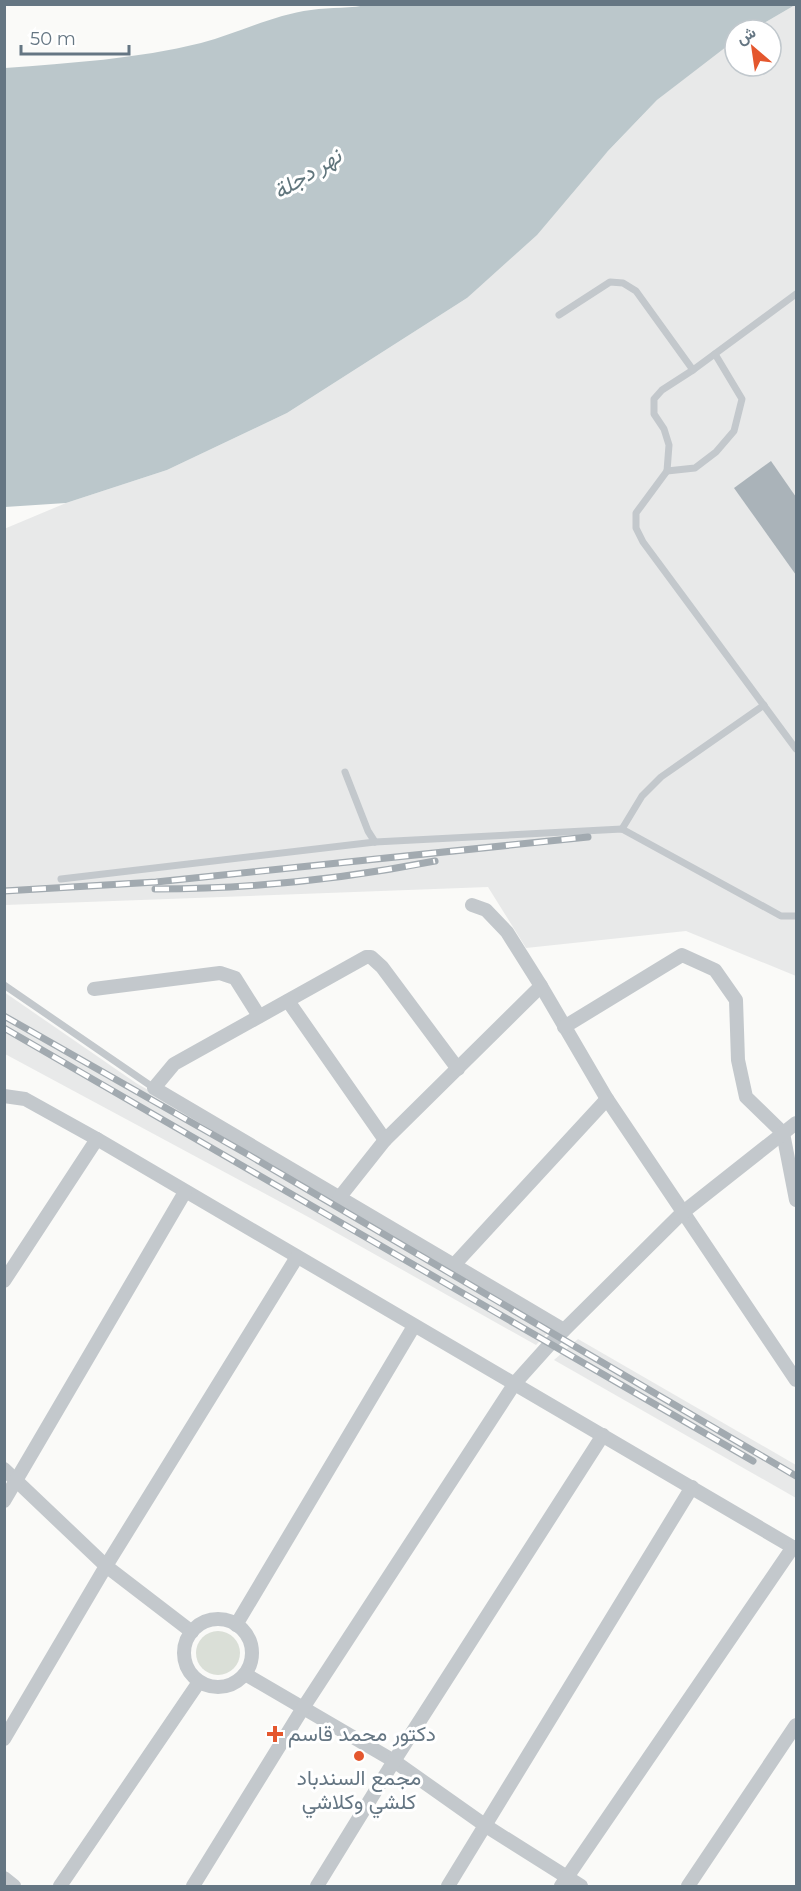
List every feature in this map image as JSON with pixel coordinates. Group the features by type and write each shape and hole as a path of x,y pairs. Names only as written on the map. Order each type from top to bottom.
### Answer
{"street":[{"path":"472,905 486,910 507,932 607,1099 796,1380"},
{"path":"564,1027 681,955 715,970 736,1000 738,1060 746,1097 783,1133 796,1200"},
{"path":"458,1069 374,958 366,957 174,1064 154,1088 564,1330"},
{"path":"94,989 220,974 235,978 259,1016"},
{"path":"339,1198 385,1140 541,986"},
{"path":"288,1001 385,1140"},
{"path":"4,1096 25,1099 97,1139 795,1548 564,1882"},
{"path":"453,1266 607,1099"},
{"path":"193,1887 303,1708 515,1383 564,1330 682,1213 796,1123"},
{"path":"4,1281 97,1139"},
{"path":"4,1501 185,1192"},
{"path":"4,1739 106,1566 297,1257"},
{"path":"237,1625 414,1326"},
{"path":"317,1887 394,1761 603,1435"},
{"path":"4,1469 106,1566 192,1632"},
{"path":"448,1887 692,1487"},
{"path":"218,1619 237,1625 250,1642 252,1653 245,1674 229,1685 219,1687 199,1682 191,1674 184,1653 186,1642 192,1632 199,1625 218,1619"},
{"path":"245,1674 394,1761 564,1882 581,1887"},
{"path":"60,1887 199,1682"},
{"path":"688,1887 796,1725"},
{"path":"4,1878 14,1887"}],"lane":[{"path":"559,315 610,282 623,283 636,291 693,370"},
{"path":"796,294 662,390 654,399 654,414 664,429 669,445 666,471 636,513 636,528 643,542 796,749"},
{"path":"666,471 695,468 716,452 734,431 742,399 715,354"},
{"path":"622,829 642,796 661,777 764,705"},
{"path":"345,772 368,831 375,842"},
{"path":"61,879 375,842 622,829 780,916 796,916"},
{"path":"4,985 154,1088"}],"shaded area":[{"path":"796,5 796,976 686,931 526,948 488,887 5,905 4,529 66,503 167,470 287,413 467,298 657,100 723,48 723,78 783,78 783,18 773,18"},
{"path":"4,992 136,1083 554,1326 536,1345 312,1219 5,1054"},
{"path":"578,1339 796,1465 796,1498 554,1360"},
{"path":"218,1631 233,1638 240,1653 233,1668 218,1675 203,1668 196,1653 203,1638"}],"water":[{"name":"نهر دجلة","path":"371,4 795,5 773,18 723,18 723,49 657,100 608,151 537,235 467,298 287,413 167,470 66,503 5,507 5,68 103,60 153,53 201,43 297,12"}],"building":[{"path":"771,461 796,497 796,575 734,488"}],"railway":[{"path":"4,891 156,882 588,837"},
{"path":"155,889 295,882 435,861"},
{"path":"4,1016 247,1154 796,1476"},
{"path":"4,1028 753,1461"}],"place":[{"name":"دكتور محمد قاسم","path":"275,1734"},
{"name":"مجمع السندباد كلشي وكلاشي","path":"359,1756"}]}
